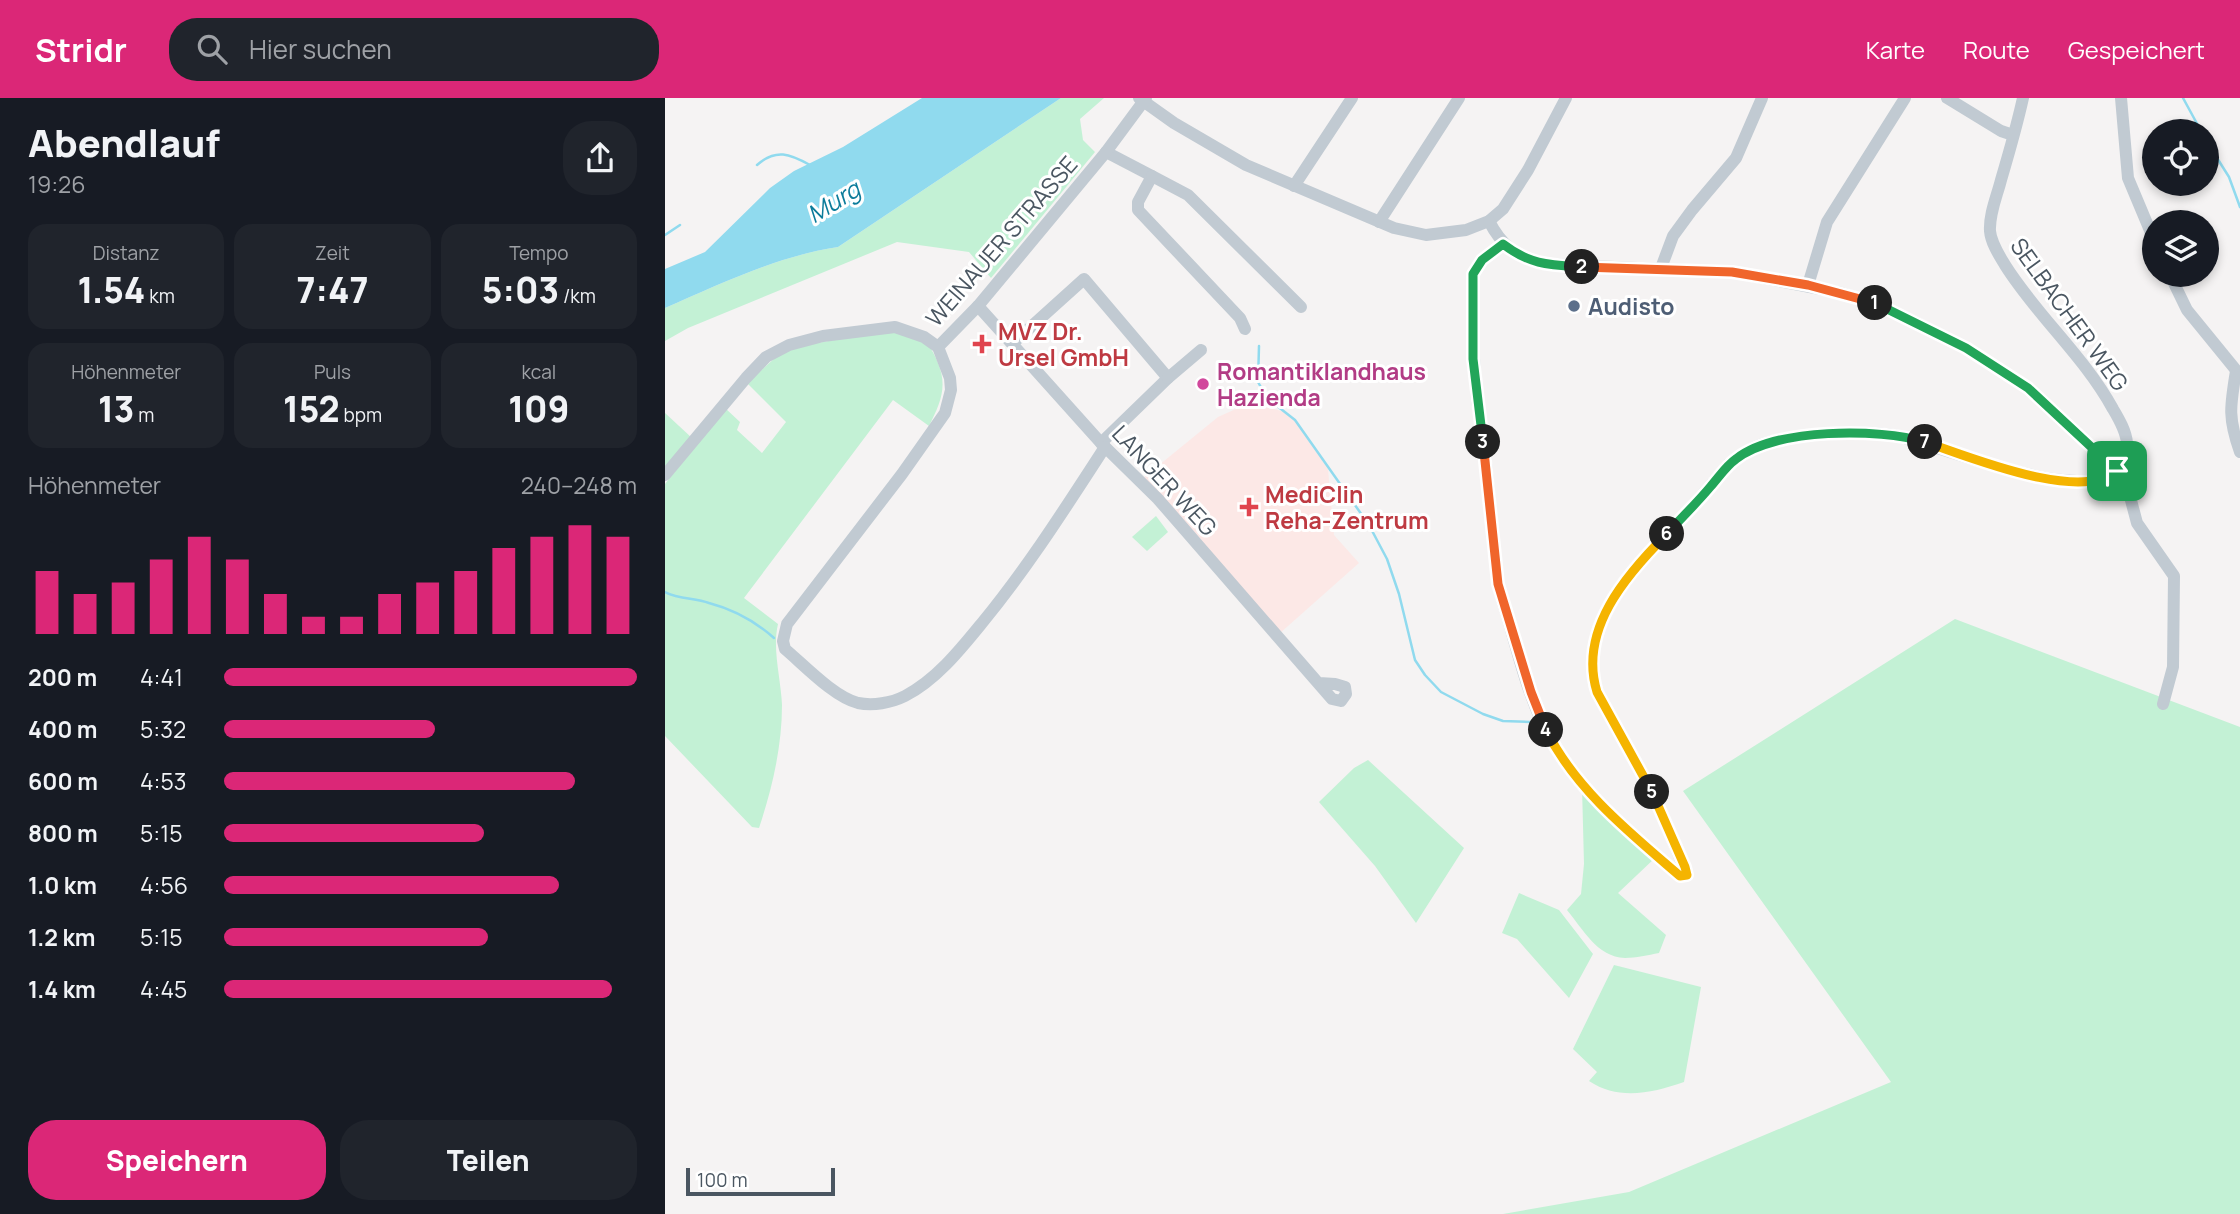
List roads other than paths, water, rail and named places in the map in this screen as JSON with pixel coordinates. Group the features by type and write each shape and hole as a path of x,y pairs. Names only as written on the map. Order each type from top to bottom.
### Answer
{"street":[{"path":"1294,186 1352,98"},
{"path":"1379,222 1459,98"},
{"path":"1143,99 1246,165 1379,222 1412,233 1440,235 1466,230 1489,220 1503,209 1513,196 1566,98"},
{"path":"1661,268 1673,236 1736,158 1762,98"},
{"path":"1808,285 1827,222 1905,98"},
{"path":"1947,98 2001,131 2013,135"},
{"name":"SELBACHER WEG","path":"2023,98 1992,213 1990,236 2017,283 2078,357 2111,406 2124,431 2127,444 2126,455 2117,471"},
{"path":"2121,98 2128,178 2142,211"},
{"name":"WEINAUER STRASSE","path":"1103,445 1050,534 1008,591 949,662 915,690 902,698 875,704 860,703 841,695 785,649 783,641 787,624 902,474 944,413 951,390 950,378 938,347 978,306 1106,152 1143,99"},
{"path":"1106,152 1188,195 1301,307"},
{"path":"1152,176 1138,202 1138,211 1240,318 1245,329"},
{"path":"1489,220 1503,244 1518,256 1544,264 1606,269 1661,268 1732,272 1808,285 1874,303 1943,336 1995,365 2028,388 2117,471 2129,489 2137,523 2174,576 2173,667 2163,704"},
{"path":"1503,244 1476,265 1473,274 1472,318 1477,400 1498,584 1503,603 1531,692 1553,744 1581,783 1680,876 1687,875 1685,867 1657,800 1597,692 1593,679 1595,639 1624,582 1730,464 1762,444 1791,438 1865,433 1920,441 2027,475 2064,481 2097,481 2117,471"},
{"path":"1013,343 1084,279 1168,378"},
{"path":"2176,287 2187,310 2238,373 2231,401 2231,426 2240,452"},
{"name":"LANGER WEG","path":"978,306 1103,445 1158,499 1319,683"},
{"path":"665,474 766,357 789,345 823,335 895,327 924,337 938,347"},
{"path":"1103,445 1168,378 1201,350"}],"water":[{"name":"Murg","path":"922,98 1061,98 838,247 771,264 665,308 665,269 705,252 770,188 794,171 843,147"}],"waterway":[{"path":"2183,98 2194,119"},
{"path":"757,165 770,156 783,154 810,165"},
{"path":"2219,161 2229,177 2240,207"},
{"path":"665,235 680,225"},
{"path":"1259,346 1258,382 1267,398 1295,420 1369,525 1387,559 1399,594 1415,660 1425,675 1441,692 1483,714 1503,721 1530,722"},
{"path":"665,592 735,612 774,638"}],"place":[{"name":"Audisto","path":"1574,306"},
{"name":"MVZ Dr. Ursel GmbH","path":"982,344"},
{"name":"Romantiklandhaus Hazienda","path":"1203,384"},
{"name":"MediClin Reha-Zentrum","path":"1249,507"}]}
